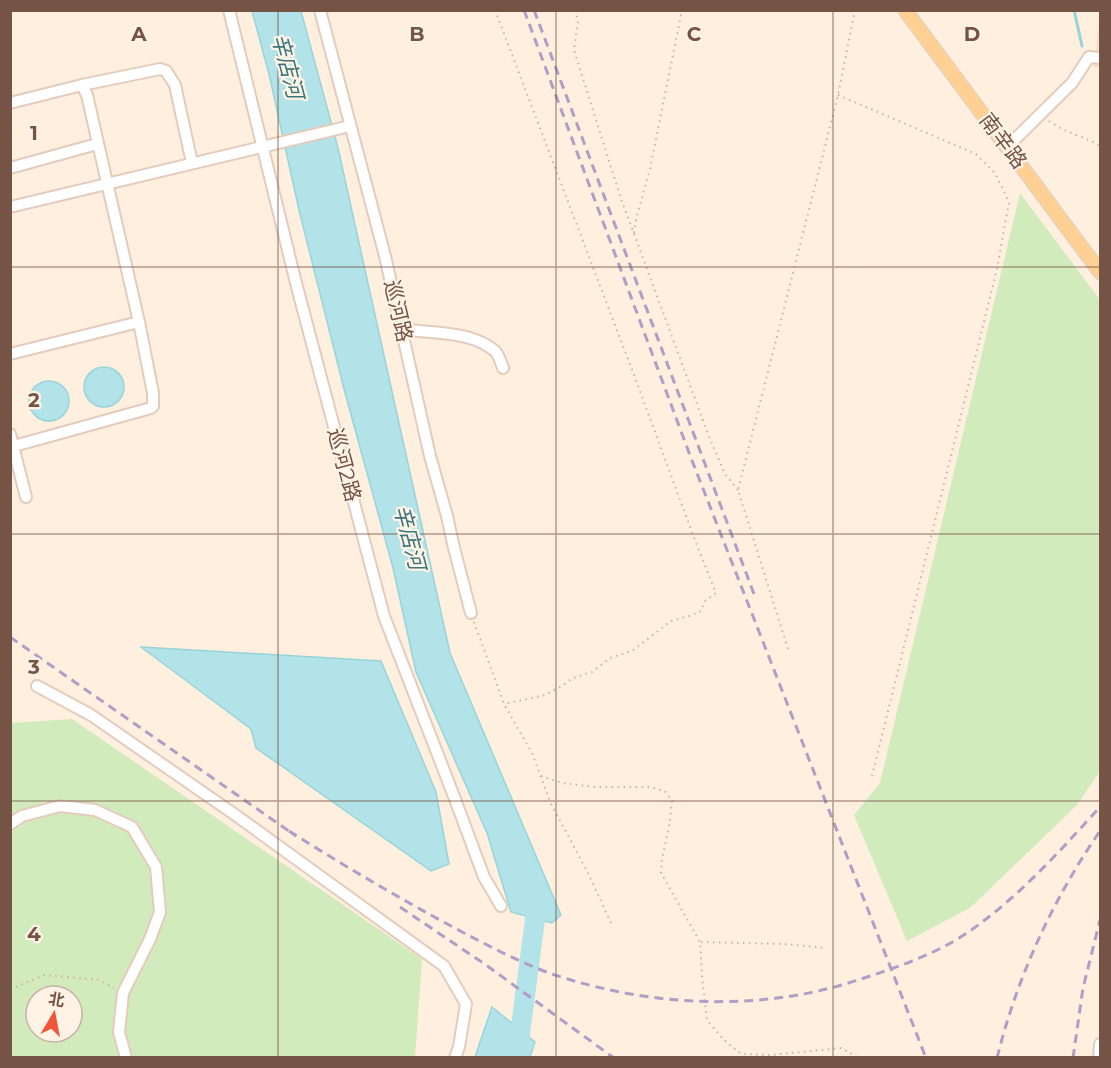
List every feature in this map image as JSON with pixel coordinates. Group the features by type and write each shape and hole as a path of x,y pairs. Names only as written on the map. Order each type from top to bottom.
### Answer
{"main road":[{"name":"南辛路","path":"905,10 1101,272"}],"street":[{"name":"巡河2路","path":"229,10 266,145 296,283 384,616 484,877 501,906"},
{"name":"巡河路","path":"320,10 347,126 385,256 430,456 471,613"},
{"path":"1007,147 1072,83 1089,57 1101,58"},
{"path":"10,103 160,69 166,71 175,85 192,163"},
{"path":"14,446 153,406 153,393 139,322 87,95 82,85"},
{"path":"10,207 347,126"},
{"path":"10,168 97,144"},
{"path":"10,354 139,322"},
{"path":"402,329 461,337 479,342 497,352 503,368"},
{"path":"10,434 26,497"},
{"path":"38,686 91,715 225,807 444,966 466,1004 455,1058"},
{"path":"10,824 22,816 60,806 95,810 132,827 156,867 160,912 150,939 123,993 119,1032 126,1058"},
{"path":"1099,1058 1101,1044"}],"path":[{"path":"495,10 716,593 705,601 701,611 671,621 632,651 610,658 592,672 573,678 545,694 504,704"},
{"path":"575,10 578,21 574,50 620,196 708,434 725,474 738,490 788,649"},
{"path":"634,235 636,219 650,169 682,10"},
{"path":"738,490 838,95 855,10"},
{"path":"838,95 976,154 995,173 1009,202 997,269 872,776"},
{"path":"1042,113 1054,125 1101,146"},
{"path":"471,613 504,704 532,753 551,804 587,871 610,923"},
{"path":"541,776 562,783 595,788 650,787 665,791 672,801 661,873 700,942 708,1020 741,1056 841,1048 859,1058"},
{"path":"700,942 785,944 826,948"},
{"path":"10,988 45,975 99,980 123,993"}],"shaded area":[{"path":"1100,11 1100,68 1094,67"}],"green space":[{"path":"1020,193 1100,300 1100,771 1077,805 970,908 907,941 854,815 880,783"},
{"path":"72,719 422,959 415,1057 11,1058 11,723"}],"water":[{"path":"252,11 301,11 338,148 450,653 561,915 552,923 511,912 487,833 416,672 393,568 344,389"},
{"path":"104,367 118,373 124,387 118,401 104,407 90,401 84,387 90,373"},
{"path":"49,381 63,387 69,401 63,415 49,421 35,415 29,401 35,387"},
{"path":"141,647 381,661 436,792 449,864 431,871 256,748 251,729"},
{"path":"492,1007 535,1042 530,1057 475,1057"}],"waterway":[{"path":"1074,10 1082,46"},
{"name":"辛店河","path":"515,1058 536,912 530,894"}],"railway":[{"path":"524,10 691,458 926,1058"},
{"path":"534,10 754,594"},
{"path":"10,637 296,836"},
{"path":"289,831 375,884 442,921 543,971 592,986 630,994 706,1002 745,1001 821,990 858,980 914,960 954,941 986,919 1021,890 1100,807"},
{"path":"997,1058 1015,998 1038,940 1067,884 1100,831"},
{"path":"400,907 486,965 614,1058"},
{"path":"1073,1058 1083,988 1100,920"}]}
